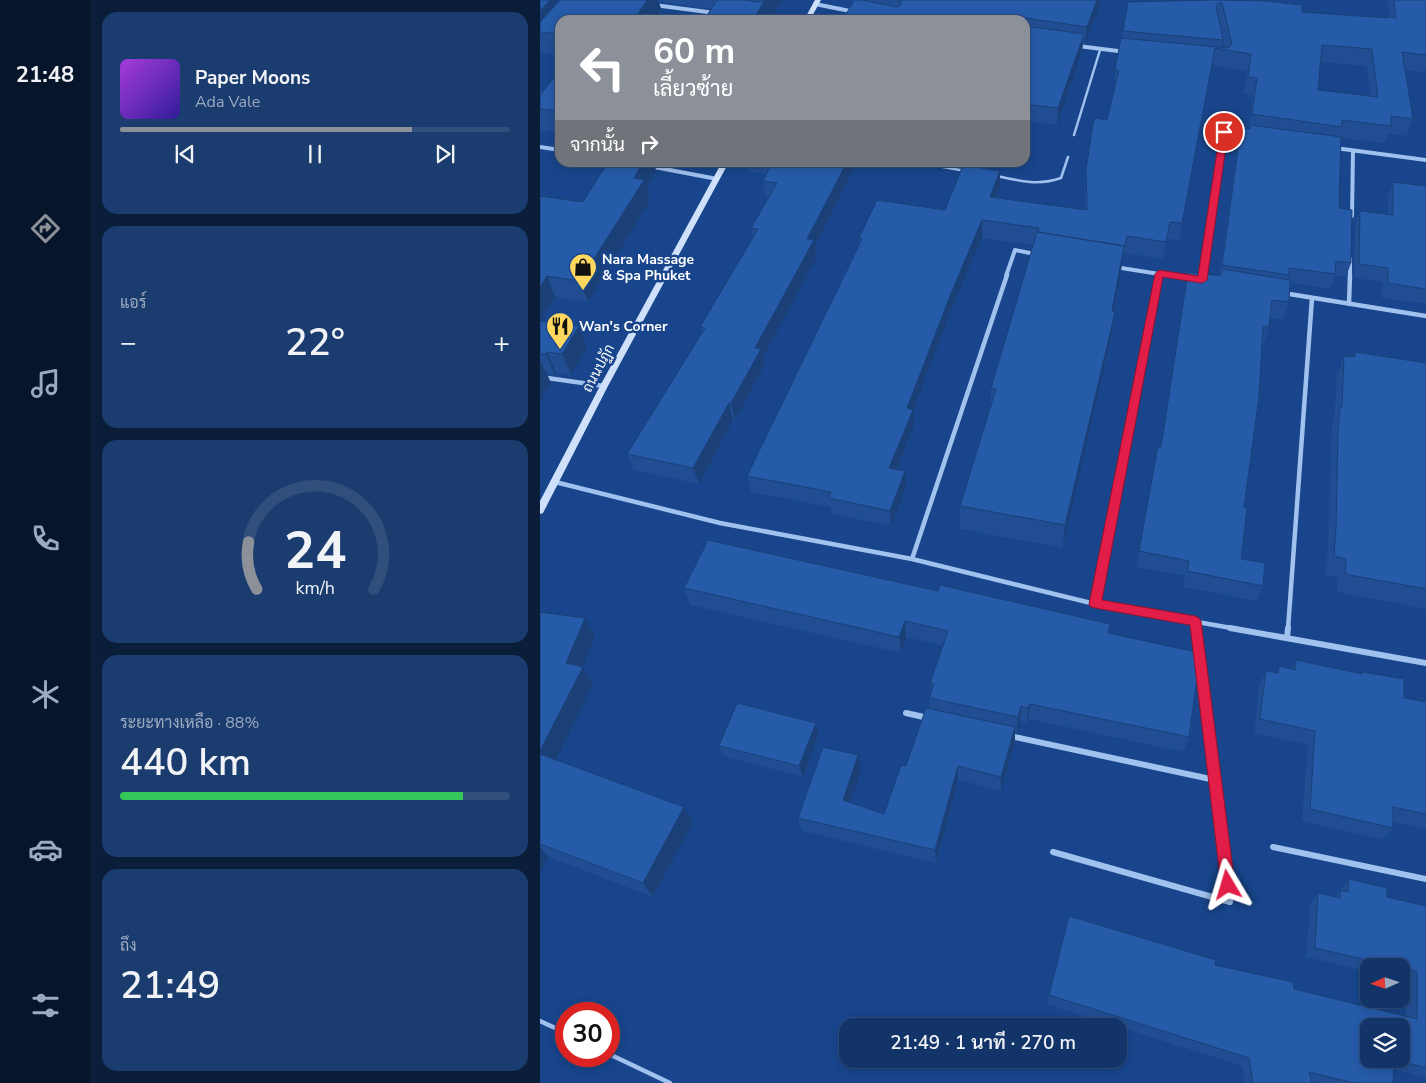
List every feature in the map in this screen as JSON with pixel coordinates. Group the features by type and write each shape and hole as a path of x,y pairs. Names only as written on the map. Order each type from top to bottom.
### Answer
{"main road":[{"path":"810,15 817,2"},
{"name":"ถนนปฏัก","path":"540,510 604,386 723,167"}],"street":[{"path":"817,2 856,12"},
{"path":"647,4 724,14"},
{"path":"1071,45 1129,52"},
{"path":"1202,280 1224,132 1252,136"},
{"path":"1326,146 1426,160"},
{"path":"540,147 555,149"},
{"path":"1352,218 1353,150"},
{"path":"651,167 717,179"},
{"path":"912,559 1014,250 1044,255"},
{"path":"1349,304 1350,256"},
{"path":"1111,266 1211,282"},
{"path":"1095,604 1159,274"},
{"path":"1275,292 1426,316"},
{"path":"1287,638 1312,298"},
{"path":"540,377 604,386"},
{"path":"555,482 720,523 912,559 1095,604 1426,663"},
{"path":"1052,852 1230,902 1195,621"},
{"path":"906,713 935,720"},
{"path":"1003,734 1215,780"},
{"path":"1274,847 1426,878"}],"lane":[{"path":"1074,135 1100,50"},
{"path":"991,175 1037,183 1052,182 1061,178 1068,157"},
{"path":"944,167 972,172"},
{"path":"540,1021 555,1028"},
{"path":"620,1059 670,1083"}],"building":[{"path":"540,0 550,0 540,11"},
{"path":"560,0 647,0 637,15 555,15 555,34 540,32 540,22"},
{"path":"717,0 760,2 765,0 756,15 707,15"},
{"path":"854,0 897,7 901,5 899,0 1097,0 1087,27 1030,19 1030,15 846,15"},
{"path":"1394,0 1426,0 1426,55 1402,52 1413,119 1391,116 1391,126 1342,120 1342,127 1252,114 1257,78 1248,77 1251,54 1215,48 1182,223 1170,222 1166,242 1127,236 1125,246 1038,232 1039,228 982,220 952,291 907,408 913,410 889,468 905,471 890,511 829,498 831,492 747,476 862,239 859,238 877,200 945,210 962,167 975,167 1000,171 990,197 1087,210 1086,169 1094,118 1107,120 1119,70 1115,70 1121,38 1228,48 1232,44 1222,3 1218,3 1216,6 1223,40 1123,31 1128,2 1266,1 1302,5 1302,12 1396,18","holes":["1322,45 1372,49 1378,97 1318,90"]},
{"path":"1030,27 1084,34 1058,108 1030,105"},
{"path":"555,76 555,110 540,109 540,95"},
{"path":"1250,125 1341,137 1339,208 1352,210 1351,263 1336,261 1335,274 1289,268 1289,275 1222,265 1241,128 1250,129"},
{"path":"605,167 640,167 634,178 644,180 580,281 547,276 540,287 540,196 583,202"},
{"path":"770,167 844,167 807,239 814,240 755,348 761,349 693,468 627,454 705,328 700,327 758,229 751,228 777,183 763,181"},
{"path":"1393,182 1426,186 1426,289 1388,283 1388,268 1359,264 1360,211 1393,215"},
{"path":"1037,232 1124,246 1112,311 1115,312 1065,525 960,506 996,389 991,388"},
{"path":"1222,269 1290,280 1289,302 1272,300 1269,327 1263,326 1259,397 1244,507 1247,508 1241,559 1265,563 1263,586 1187,571 1189,561 1139,551 1158,446 1161,447 1188,272 1221,276"},
{"path":"540,321 579,326 562,354 547,352 546,354 540,354"},
{"path":"1355,352 1426,363 1426,589 1345,574 1346,559 1334,556 1338,430 1340,406 1342,407 1344,356 1355,357"},
{"path":"708,540 938,591 940,585 1110,624 1108,633 1201,653 1202,659 1198,686 1196,685 1189,737 1030,704 1028,708 1021,706 1018,717 929,698 934,684 930,683 948,631 905,621 899,637 684,588"},
{"path":"540,612 585,618 566,663 583,667 540,751"},
{"path":"1296,660 1362,674 1362,672 1404,679 1404,698 1426,702 1426,814 1393,807 1393,828 1310,809 1315,731 1260,719 1266,671 1278,673 1279,666 1295,670"},
{"path":"737,703 816,723 799,766 719,746"},
{"path":"926,708 1015,727 1001,777 958,766 935,850 798,818 823,747 858,755 843,800 884,814 901,765 906,766"},
{"path":"540,754 684,807 643,883 540,844"},
{"path":"1349,879 1387,888 1387,897 1426,906 1426,1068 1410,1064 1410,1018 1360,1018 1360,1068 1394,1068 1393,1083 1354,1083 1309,1072 1312,1083 1253,1083 1249,1058 1049,995 1069,916 1216,960 1215,965 1293,982 1294,989 1360,1005 1360,1008 1372,1008 1417,1019 1417,972 1410,970 1410,958 1360,958 1315,948 1318,893 1340,898 1340,890 1348,892"}],"place":[{"name":"Nara Massage & Spa Phuket","path":"583,291"},
{"name":"Wan's Corner","path":"560,350"}],"route":[{"path":"1224,132 1202,280 1159,274 1095,604 1195,621 1228,885"}]}
